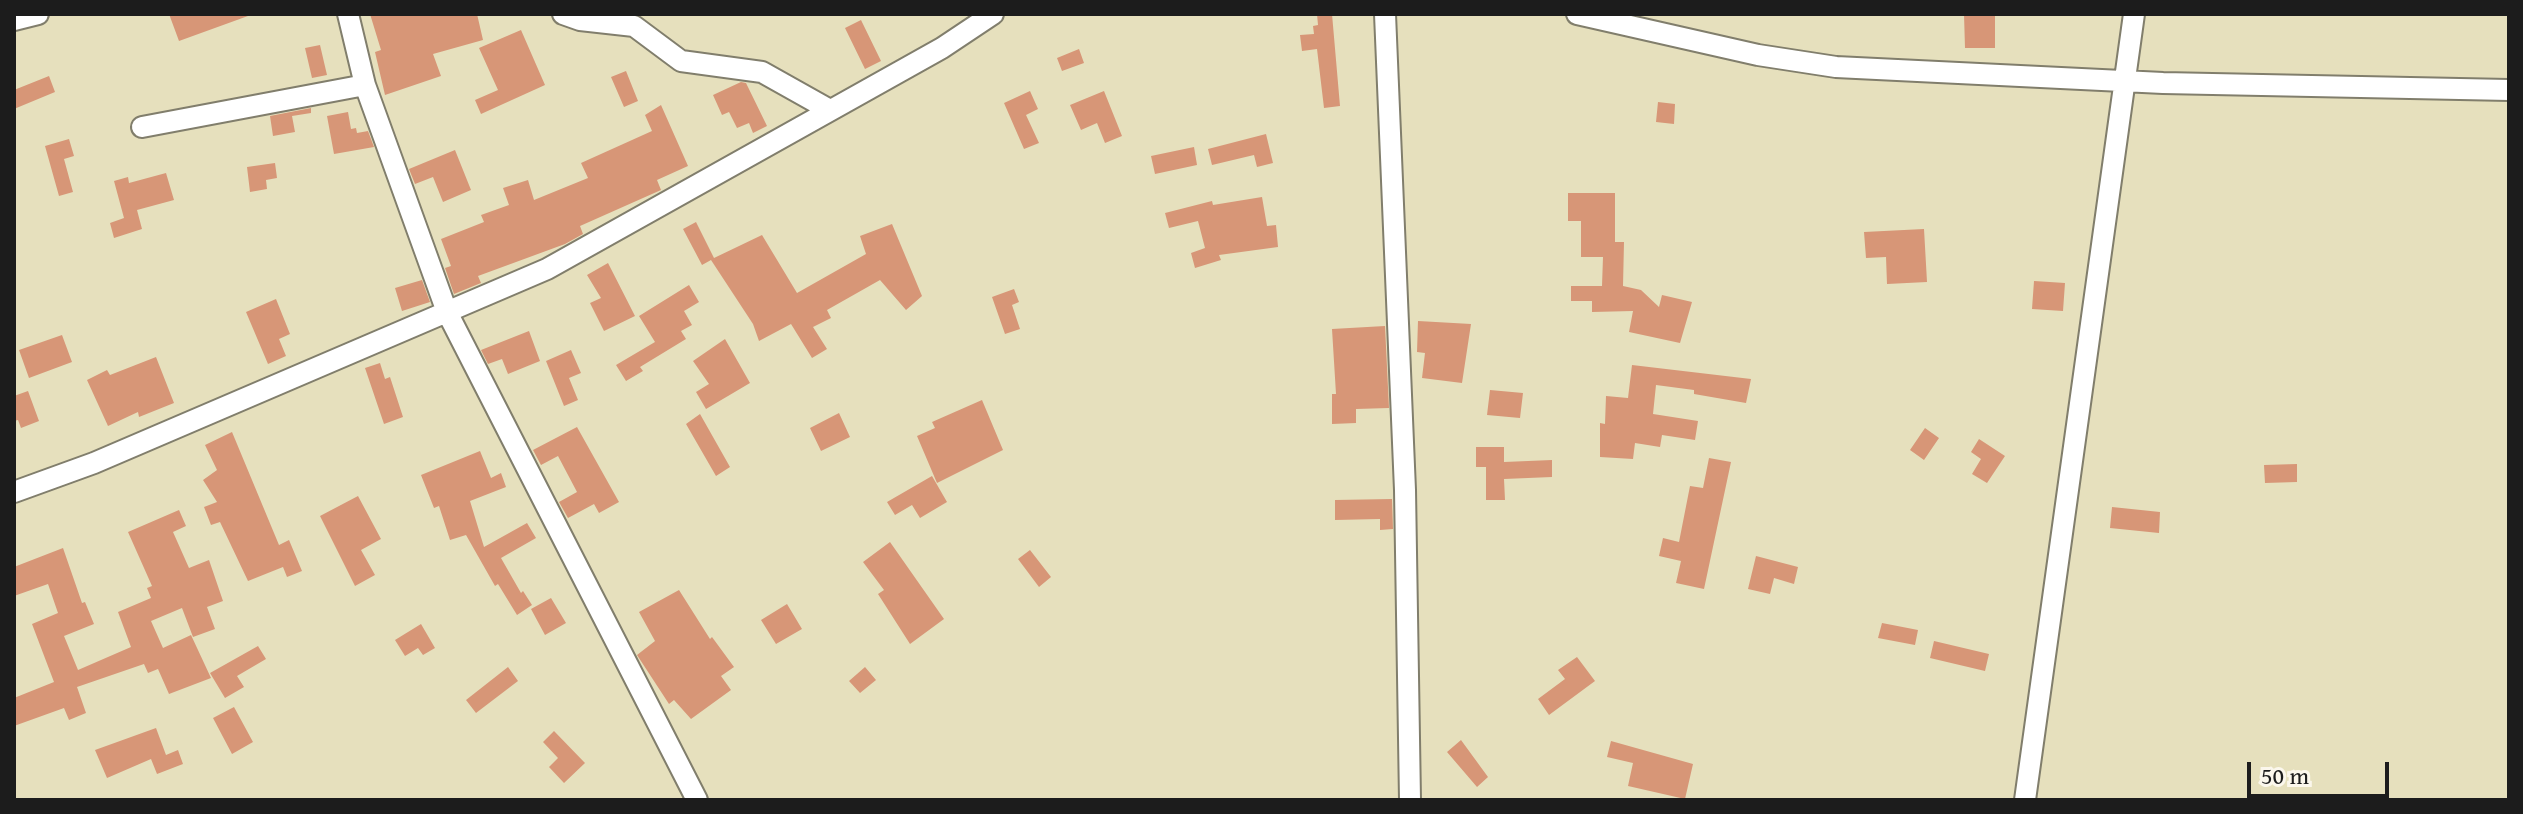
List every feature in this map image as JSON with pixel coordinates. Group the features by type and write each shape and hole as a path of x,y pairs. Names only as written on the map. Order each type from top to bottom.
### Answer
{"street":[{"path":"14,20 38,14"},
{"path":"348,14 365,85 447,312 697,800"},
{"path":"563,14 580,20 636,20 681,61 762,72 828,109"},
{"path":"14,492 94,463 576,254 828,109 942,48 993,14"},
{"path":"1385,14 1405,490 1410,800"},
{"path":"1577,14 1758,55 1836,67 2123,81 2509,90"},
{"path":"2025,800 2134,14"},
{"path":"142,127 365,85"}],"building":[{"path":"169,14 248,14 248,16 179,41"},
{"path":"370,14 477,14 483,40 433,54 441,76 385,95 375,52 381,50"},
{"path":"1317,14 1332,14 1340,106 1324,108 1317,49 1302,51 1300,35 1314,34 1313,26 1318,25"},
{"path":"1964,14 1995,14 1995,48 1965,48"},
{"path":"861,20 881,61 865,69 845,28"},
{"path":"521,30 545,85 481,114 475,100 498,90 479,48"},
{"path":"320,45 327,75 312,78 305,48"},
{"path":"1079,49 1084,63 1062,71 1057,58"},
{"path":"626,71 638,101 624,107 611,77"},
{"path":"49,76 55,92 14,109 14,90"},
{"path":"741,82 746,83 767,126 753,133 749,123 737,128 729,112 722,115 713,95"},
{"path":"1030,91 1038,109 1026,115 1039,143 1024,149 1004,103"},
{"path":"1104,91 1122,136 1105,143 1097,123 1081,130 1070,105"},
{"path":"1658,102 1675,104 1674,124 1656,122"},
{"path":"661,105 688,166 657,180 661,190 580,226 583,234 565,244 478,276 481,283 454,294 445,268 451,266 441,239 484,222 481,215 509,205 503,188 528,180 534,200 588,178 581,163 652,131 645,115"},
{"path":"311,108 311,113 292,116 295,132 273,136 270,116"},
{"path":"348,112 351,129 356,128 357,133 368,131 374,147 334,154 327,116"},
{"path":"1266,134 1273,163 1257,167 1254,155 1212,165 1208,149"},
{"path":"69,139 74,156 64,159 73,192 59,196 45,146"},
{"path":"1194,147 1197,165 1155,174 1151,156"},
{"path":"455,150 471,190 443,202 433,177 415,184 409,169"},
{"path":"275,163 277,178 266,180 267,189 250,192 247,167"},
{"path":"166,173 174,200 137,210 142,229 114,238 110,223 124,218 114,181 128,177 129,183"},
{"path":"1568,193 1615,193 1615,242 1624,242 1623,286 1641,290 1659,307 1662,295 1692,302 1680,343 1629,332 1633,311 1592,312 1592,301 1571,301 1571,286 1602,286 1603,257 1581,257 1581,221 1568,221"},
{"path":"1262,197 1267,226 1276,225 1278,247 1219,255 1221,260 1195,268 1191,253 1205,248 1198,221 1169,228 1165,213 1212,201 1213,205"},
{"path":"696,222 714,258 762,235 797,293 866,254 860,236 892,224 922,296 906,310 880,280 827,310 831,318 813,327 827,349 812,358 791,324 759,341 753,324 711,260 702,265 683,229"},
{"path":"1924,229 1927,282 1887,284 1886,257 1866,258 1864,232"},
{"path":"608,263 635,316 604,331 590,303 601,298 587,275"},
{"path":"422,280 430,302 402,311 395,288"},
{"path":"2034,281 2065,283 2063,311 2032,309"},
{"path":"689,285 699,302 684,311 692,325 681,331 686,339 640,367 643,371 626,381 616,365 655,342 639,316"},
{"path":"1014,289 1019,302 1012,305 1020,329 1005,334 992,297"},
{"path":"276,299 290,334 279,339 286,356 268,364 246,312"},
{"path":"1418,321 1471,324 1462,383 1422,378 1425,353 1417,352"},
{"path":"1385,326 1389,408 1356,409 1356,423 1332,424 1332,394 1336,394 1332,329"},
{"path":"529,331 540,361 508,374 502,359 488,364 481,350"},
{"path":"62,335 72,362 29,378 19,350"},
{"path":"725,339 750,383 706,409 696,392 709,384 693,361"},
{"path":"571,350 581,373 569,378 578,400 564,406 546,361"},
{"path":"156,357 174,403 139,417 138,412 108,426 87,380 107,370 110,375"},
{"path":"380,363 385,379 390,377 403,417 384,424 365,368"},
{"path":"1632,365 1751,379 1746,403 1694,394 1694,390 1656,385 1653,414 1698,421 1695,440 1662,435 1660,447 1635,443 1633,459 1600,457 1600,423 1605,424 1606,396 1628,398"},
{"path":"1490,390 1523,393 1520,418 1487,415"},
{"path":"28,391 39,421 21,428 18,420 14,421 14,396"},
{"path":"982,400 1003,450 937,483 917,436 935,428 932,422"},
{"path":"839,413 850,437 821,451 810,428"},
{"path":"700,414 730,467 716,476 686,424"},
{"path":"577,427 619,502 599,513 594,504 568,518 559,502 577,492 558,456 541,465 533,450"},
{"path":"1925,428 1939,438 1924,460 1910,450"},
{"path":"232,432 279,545 289,540 302,571 287,577 283,567 248,581 220,522 211,525 204,507 217,502 203,480 217,470 205,445"},
{"path":"1979,439 2005,456 1987,483 1972,474 1981,459 1971,452"},
{"path":"1476,447 1504,447 1504,462 1552,460 1552,477 1504,479 1505,500 1486,500 1486,467 1476,467"},
{"path":"480,451 491,478 501,473 506,487 470,501 484,547 527,523 536,538 501,558 521,593 523,591 532,605 517,615 498,584 495,586 466,535 450,540 439,506 434,508 421,475"},
{"path":"1709,458 1731,462 1704,589 1676,583 1681,561 1659,556 1663,538 1679,542 1690,486 1703,488"},
{"path":"2297,464 2297,482 2265,483 2264,465"},
{"path":"932,476 947,502 920,518 912,505 895,515 887,502"},
{"path":"358,496 381,539 361,550 375,575 355,586 320,516"},
{"path":"1392,499 1393,529 1380,530 1380,519 1335,520 1335,500"},
{"path":"2112,507 2160,512 2159,533 2110,528"},
{"path":"179,510 186,526 173,532 189,568 209,560 223,601 207,607 215,629 193,637 182,608 151,621 163,648 191,635 211,678 169,694 158,669 148,673 144,664 77,687 86,713 69,720 64,708 14,726 14,698 54,682 32,624 58,613 48,584 14,596 14,567 63,548 82,603 85,602 94,624 64,636 78,670 131,647 118,612 151,598 147,588 152,586 128,532"},
{"path":"890,542 944,619 910,644 878,594 884,590 863,562"},
{"path":"1030,550 1051,577 1039,587 1018,559"},
{"path":"1756,556 1798,567 1794,584 1774,578 1770,594 1748,589"},
{"path":"679,590 710,639 712,637 734,667 721,676 731,690 691,719 674,700 669,704 637,655 655,641 639,612"},
{"path":"551,598 566,623 545,635 531,609"},
{"path":"787,604 802,629 776,644 761,620"},
{"path":"1882,623 1918,630 1915,645 1878,638"},
{"path":"421,624 435,648 423,655 418,648 405,656 395,640"},
{"path":"1934,641 1989,654 1985,671 1930,658"},
{"path":"258,646 266,659 237,676 244,687 225,698 210,673"},
{"path":"1577,657 1595,681 1549,715 1538,699 1565,679 1558,670"},
{"path":"508,667 518,681 476,713 466,700"},
{"path":"865,667 876,680 860,693 849,681"},
{"path":"234,707 253,742 232,754 213,718"},
{"path":"156,728 166,755 178,750 183,764 157,774 151,759 107,778 95,750"},
{"path":"554,731 585,763 564,783 549,767 558,758 543,742"},
{"path":"1461,740 1488,777 1477,787 1447,752"},
{"path":"1611,741 1693,764 1685,799 1628,786 1633,763 1607,757"}]}
